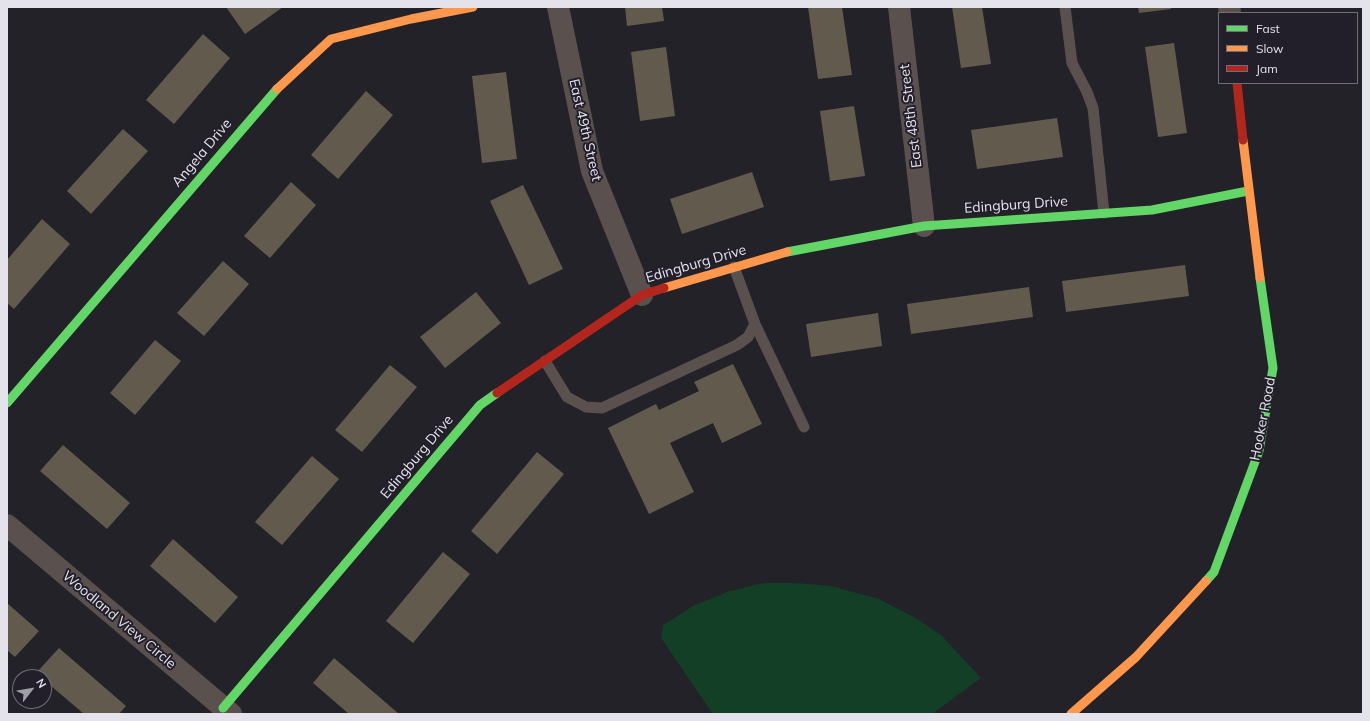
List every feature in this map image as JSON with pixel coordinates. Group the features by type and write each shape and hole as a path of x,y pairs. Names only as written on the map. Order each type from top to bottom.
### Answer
{"street":[{"name":"Angela Drive","path":"7,403 271,94 331,39 411,19 473,7"},
{"name":"East 49th Street","path":"558,7 592,171 642,295"},
{"name":"East 48th Street","path":"899,7 924,226"},
{"name":"Hooker Road","path":"1071,714 1136,657 1214,572 1259,452 1273,368 1248,191 1237,84"},
{"name":"Edingburg Drive","path":"227,711 480,404 642,295 793,250 924,226 1152,210 1248,191"},
{"name":"Woodland View Circle","path":"7,525 227,711"}],"lane":[{"path":"1065,7 1072,63 1087,92 1093,108 1104,213"},
{"path":"734,267 756,324 804,427"},
{"path":"545,361 567,397 586,407 602,408 737,345 748,337 756,324"}],"green space":[{"path":"763,583 795,583 831,586 879,599 917,619 941,635 981,678 932,714 713,714 661,638 663,625 693,606 727,592"}],"building":[{"path":"226,7 283,7 245,34"},
{"path":"625,7 662,7 664,21 627,26"},
{"path":"808,7 842,7 852,75 818,79"},
{"path":"952,7 982,7 991,64 961,68"},
{"path":"1138,7 1171,7 1171,9 1139,13"},
{"path":"203,34 230,58 174,124 146,100"},
{"path":"1174,43 1187,133 1158,137 1145,47"},
{"path":"666,47 675,116 640,121 631,52"},
{"path":"506,72 517,159 482,163 472,76"},
{"path":"366,91 393,115 338,179 311,155"},
{"path":"854,106 865,176 830,181 820,111"},
{"path":"1057,118 1063,157 977,169 971,130"},
{"path":"123,129 148,151 91,214 67,191"},
{"path":"752,172 764,207 682,234 670,199"},
{"path":"291,182 316,205 270,258 244,236"},
{"path":"523,185 563,269 529,285 490,201"},
{"path":"42,219 70,244 14,309 7,303 7,260"},
{"path":"223,261 249,284 204,336 177,313"},
{"path":"1185,265 1189,296 1066,312 1062,281"},
{"path":"1029,287 1033,317 911,334 907,304"},
{"path":"476,292 501,323 445,368 420,337"},
{"path":"878,313 882,346 811,357 806,324"},
{"path":"155,340 181,361 135,415 110,393"},
{"path":"733,364 762,424 722,443 713,423 670,443 694,492 649,514 608,428 656,404 659,410 699,391 694,382"},
{"path":"390,365 417,387 362,452 335,430"},
{"path":"63,445 130,503 107,529 40,471"},
{"path":"537,452 564,474 497,554 471,531"},
{"path":"312,456 339,479 282,545 255,522"},
{"path":"173,539 238,597 215,623 150,566"},
{"path":"443,552 470,574 413,643 386,621"},
{"path":"7,603 39,631 15,657 7,650"},
{"path":"59,648 126,706 119,714 84,714 52,687 52,669 40,669"},
{"path":"334,658 399,714 349,714 313,683"}],"traffic: fast":[{"path":"7,403 277,89"},
{"path":"787,252 924,226 1152,210 1248,191"},
{"path":"1206,581 1214,572 1259,451 1273,368 1260,278"},
{"path":"223,708 480,405 497,393"}],"traffic: slow":[{"path":"277,89 331,39 411,19 473,7"},
{"path":"1243,140 1260,278"},
{"path":"664,288 787,252"},
{"path":"1071,714 1136,657 1206,581"}],"traffic: jam":[{"path":"1237,84 1243,140"},
{"path":"497,393 642,295 664,288"}]}
